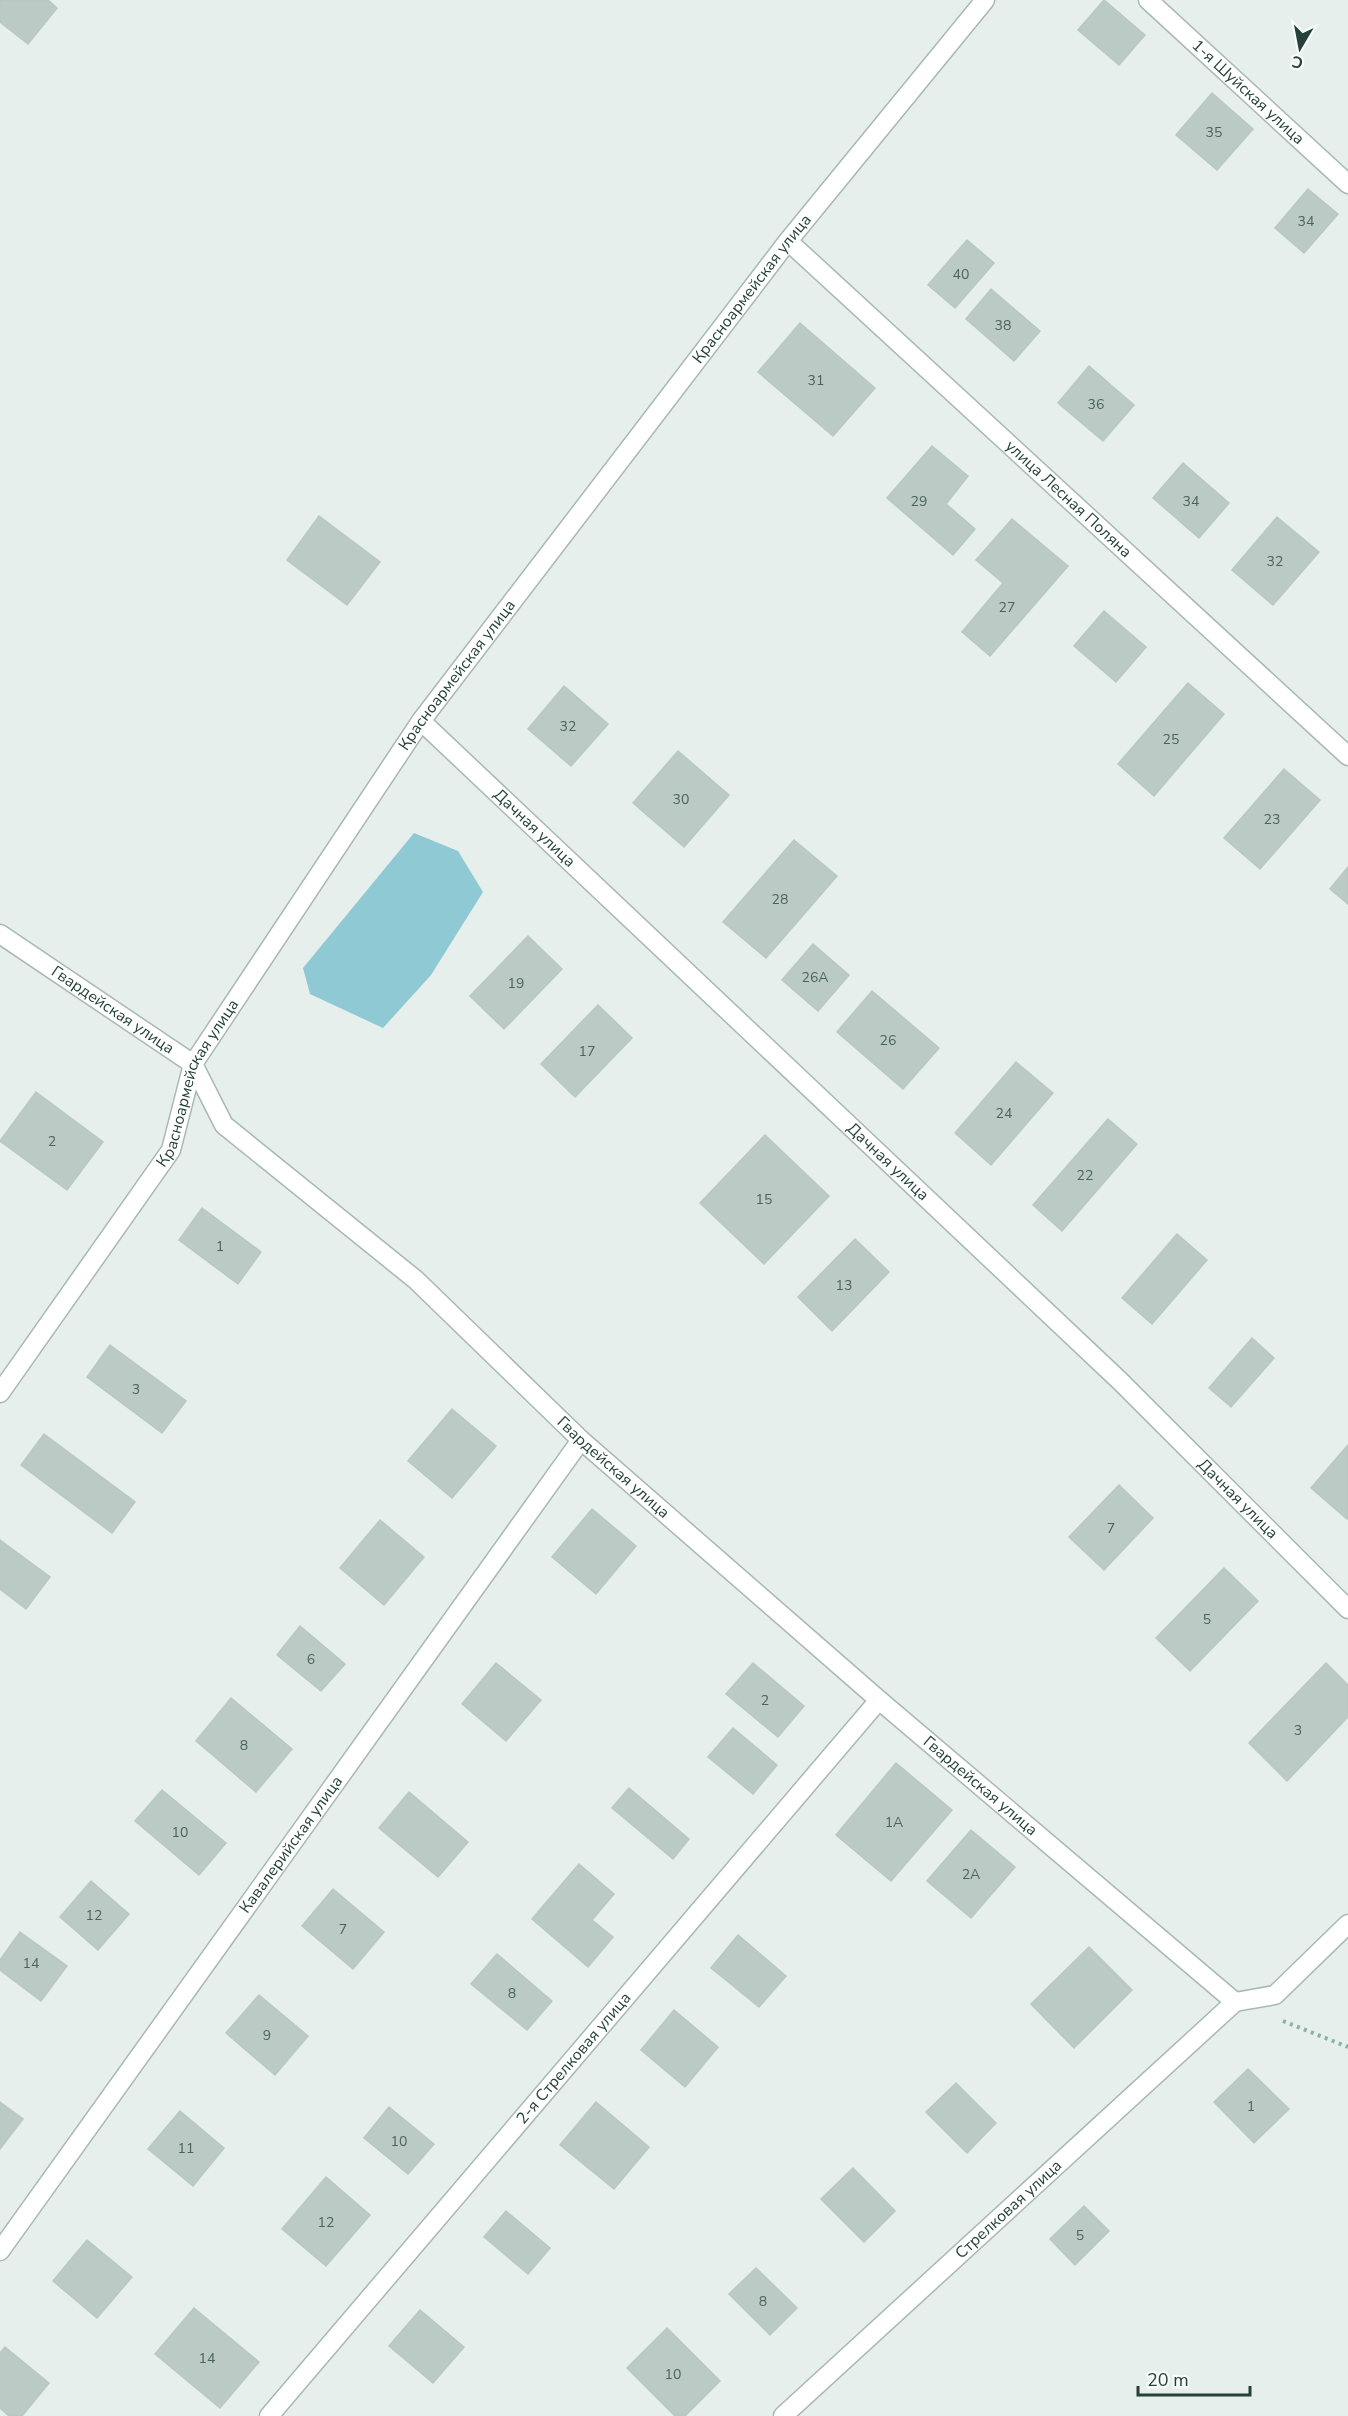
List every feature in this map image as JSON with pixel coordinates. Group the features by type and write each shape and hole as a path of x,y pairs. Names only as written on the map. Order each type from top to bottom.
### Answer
{"street":[{"name":"Красноармейская улица","path":"0,1393 171,1150 193,1064 422,721 788,241 985,0"},
{"name":"1-я Шуйская улица","path":"1148,0 1348,184"},
{"name":"улица Лесная Поляна","path":"788,241 1348,756"},
{"name":"Дачная улица","path":"422,721 1120,1381 1348,1609"},
{"name":"Гвардейская улица","path":"0,934 193,1064 224,1125 416,1280 581,1440 879,1700 1235,2002"},
{"name":"Кавалерийская улица","path":"0,2251 581,1440"},
{"name":"2-я Стрелковая улица","path":"269,2416 879,1700"},
{"path":"1235,2002 1275,1995 1348,1924"},
{"name":"Стрелковая улица","path":"783,2416 1235,2002"}],"path":[{"path":"1235,2002 1348,2048"}],"water":[{"path":"414,833 458,851 483,892 431,975 383,1028 310,994 303,968"}],"building":[{"path":"0,0 48,0 57,8 28,44 0,22"},
{"path":"1104,0 1145,35 1119,65 1078,30"},
{"path":"1212,93 1253,129 1217,170 1176,135"},
{"path":"1308,189 1338,214 1304,253 1275,228"},
{"path":"967,240 994,263 955,308 928,285"},
{"path":"991,289 1040,331 1014,361 966,319"},
{"path":"800,323 875,388 833,436 758,372"},
{"path":"1089,366 1134,405 1103,441 1058,403"},
{"path":"932,446 968,476 946,504 975,529 953,555 887,498"},
{"path":"1183,463 1229,503 1199,538 1153,498"},
{"path":"319,516 380,562 347,605 287,560"},
{"path":"1277,517 1319,552 1273,605 1232,570"},
{"path":"1012,519 1068,566 990,656 962,632 1003,583 976,560"},
{"path":"1104,611 1146,647 1116,682 1074,646"},
{"path":"1188,683 1224,714 1154,796 1118,764"},
{"path":"564,686 608,724 571,766 528,729"},
{"path":"678,751 729,795 684,847 633,803"},
{"path":"1284,769 1320,800 1260,869 1224,838"},
{"path":"794,840 837,876 766,958 723,922"},
{"path":"1348,867 1348,904 1330,889"},
{"path":"528,936 562,969 504,1029 470,996"},
{"path":"813,944 849,975 818,1011 782,980"},
{"path":"872,991 939,1048 903,1089 837,1032"},
{"path":"598,1005 632,1038 575,1097 541,1064"},
{"path":"1016,1062 1053,1093 991,1165 955,1133"},
{"path":"36,1092 103,1142 67,1190 0,1141"},
{"path":"1108,1119 1137,1144 1062,1231 1033,1205"},
{"path":"765,1135 829,1196 764,1264 700,1203"},
{"path":"202,1208 261,1252 238,1284 179,1240"},
{"path":"1177,1234 1207,1260 1152,1324 1122,1298"},
{"path":"855,1239 889,1272 832,1331 798,1297"},
{"path":"1252,1338 1274,1358 1231,1407 1209,1388"},
{"path":"110,1345 186,1401 162,1433 87,1377"},
{"path":"452,1409 496,1446 452,1498 408,1461"},
{"path":"44,1434 135,1502 112,1533 21,1465"},
{"path":"1348,1445 1348,1518 1347,1519 1311,1488"},
{"path":"1119,1485 1153,1518 1104,1570 1069,1537"},
{"path":"592,1509 636,1546 596,1594 552,1557"},
{"path":"380,1520 424,1557 384,1605 340,1568"},
{"path":"0,1540 50,1577 26,1609 0,1589"},
{"path":"1224,1568 1258,1601 1190,1671 1156,1638"},
{"path":"300,1626 345,1664 321,1691 277,1655"},
{"path":"496,1663 541,1700 506,1741 462,1704"},
{"path":"753,1663 804,1706 778,1737 726,1694"},
{"path":"1326,1663 1348,1685 1348,1717 1287,1781 1249,1743"},
{"path":"231,1698 292,1749 256,1792 196,1741"},
{"path":"733,1728 777,1765 753,1794 708,1757"},
{"path":"896,1763 952,1810 891,1881 836,1835"},
{"path":"629,1788 689,1839 673,1859 612,1808"},
{"path":"162,1790 226,1843 199,1875 135,1821"},
{"path":"409,1792 468,1842 438,1877 379,1828"},
{"path":"971,1830 1015,1867 971,1918 927,1881"},
{"path":"579,1864 614,1894 592,1920 613,1937 588,1967 532,1919"},
{"path":"91,1881 129,1914 98,1950 60,1917"},
{"path":"333,1889 384,1932 353,1969 302,1926"},
{"path":"20,1932 67,1966 41,2001 0,1970 0,1960"},
{"path":"738,1935 786,1976 759,2007 711,1968"},
{"path":"1089,1947 1132,1990 1074,2048 1031,2004"},
{"path":"497,1954 552,2001 527,2030 471,1984"},
{"path":"259,1995 308,2036 275,2075 226,2033"},
{"path":"674,2010 718,2047 685,2087 641,2050"},
{"path":"1248,2069 1289,2109 1254,2143 1214,2102"},
{"path":"956,2083 996,2123 967,2153 926,2112"},
{"path":"0,2102 23,2119 0,2149"},
{"path":"596,2102 649,2147 614,2189 560,2145"},
{"path":"389,2107 434,2144 408,2174 364,2138"},
{"path":"180,2111 224,2148 193,2186 148,2149"},
{"path":"853,2168 895,2211 864,2242 821,2199"},
{"path":"326,2177 370,2215 326,2266 282,2229"},
{"path":"1084,2206 1109,2231 1075,2265 1050,2239"},
{"path":"506,2211 550,2248 528,2274 484,2237"},
{"path":"87,2240 132,2277 97,2318 53,2281"},
{"path":"756,2268 797,2308 770,2335 729,2294"},
{"path":"194,2308 259,2362 220,2408 155,2354"},
{"path":"420,2310 464,2347 433,2383 389,2346"},
{"path":"667,2328 720,2381 685,2416 675,2416 627,2368"},
{"path":"5,2347 49,2383 22,2416 9,2416 0,2408 0,2353"}]}
